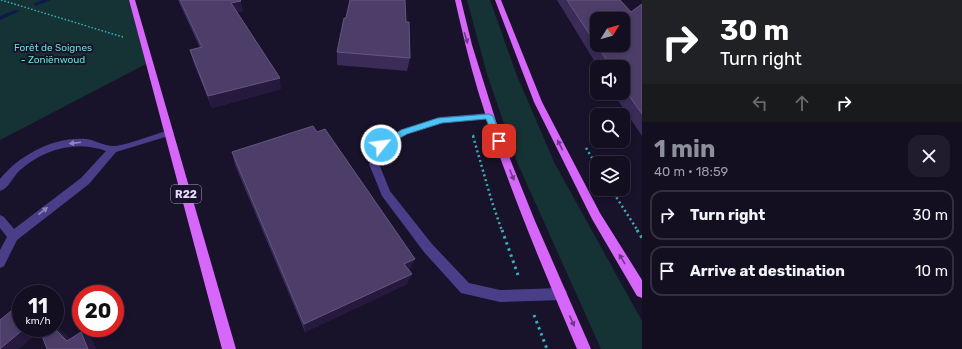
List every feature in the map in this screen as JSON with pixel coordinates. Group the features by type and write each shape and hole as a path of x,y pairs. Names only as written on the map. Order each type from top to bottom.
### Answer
{"main road":[{"name":"R22","path":"132,0 229,349"},
{"path":"458,0 465,33 489,116 560,294 584,349"},
{"path":"498,0 538,102 596,216 642,292"}],"lane":[{"path":"489,116 441,120 404,132 381,145 374,164 386,193 428,248 466,289 500,296 560,294"},
{"path":"0,262 13,236 85,181 113,150 169,133"},
{"path":"0,187 13,171 25,160 61,145 80,142 99,144 113,150"},
{"path":"0,220 13,236"}],"path":[{"path":"1,0 122,37 143,39"},
{"path":"615,196 642,238"}],"green space":[{"name":"Forêt de Soignes - Zoniënwoud","path":"0,0 129,0 146,64 0,140"},
{"path":"467,0 490,0 517,76 555,164 642,321 642,349 601,349 517,162 487,74"}],"building":[{"path":"180,0 240,0 241,1 231,3 280,78 208,96 190,50 202,47"},
{"path":"350,0 405,0 406,22 409,22 410,58 337,52 344,18 346,18"},
{"path":"567,0 620,0 631,12 642,4 642,114 630,97 630,60 606,60 601,52 630,52 630,12 590,12 590,35"},
{"path":"313,126 317,132 325,129 415,259 404,264 412,274 304,324 232,152"},
{"path":"12,310 12,337 14,337 0,349 0,320"},
{"path":"42,337 63,337 67,341 73,337 83,337 88,349 47,349"}],"waterway":[{"path":"36,4 48,0"},
{"path":"0,18 17,11"}],"route":[{"path":"381,145 404,132 441,120 489,116 499,141"}]}
